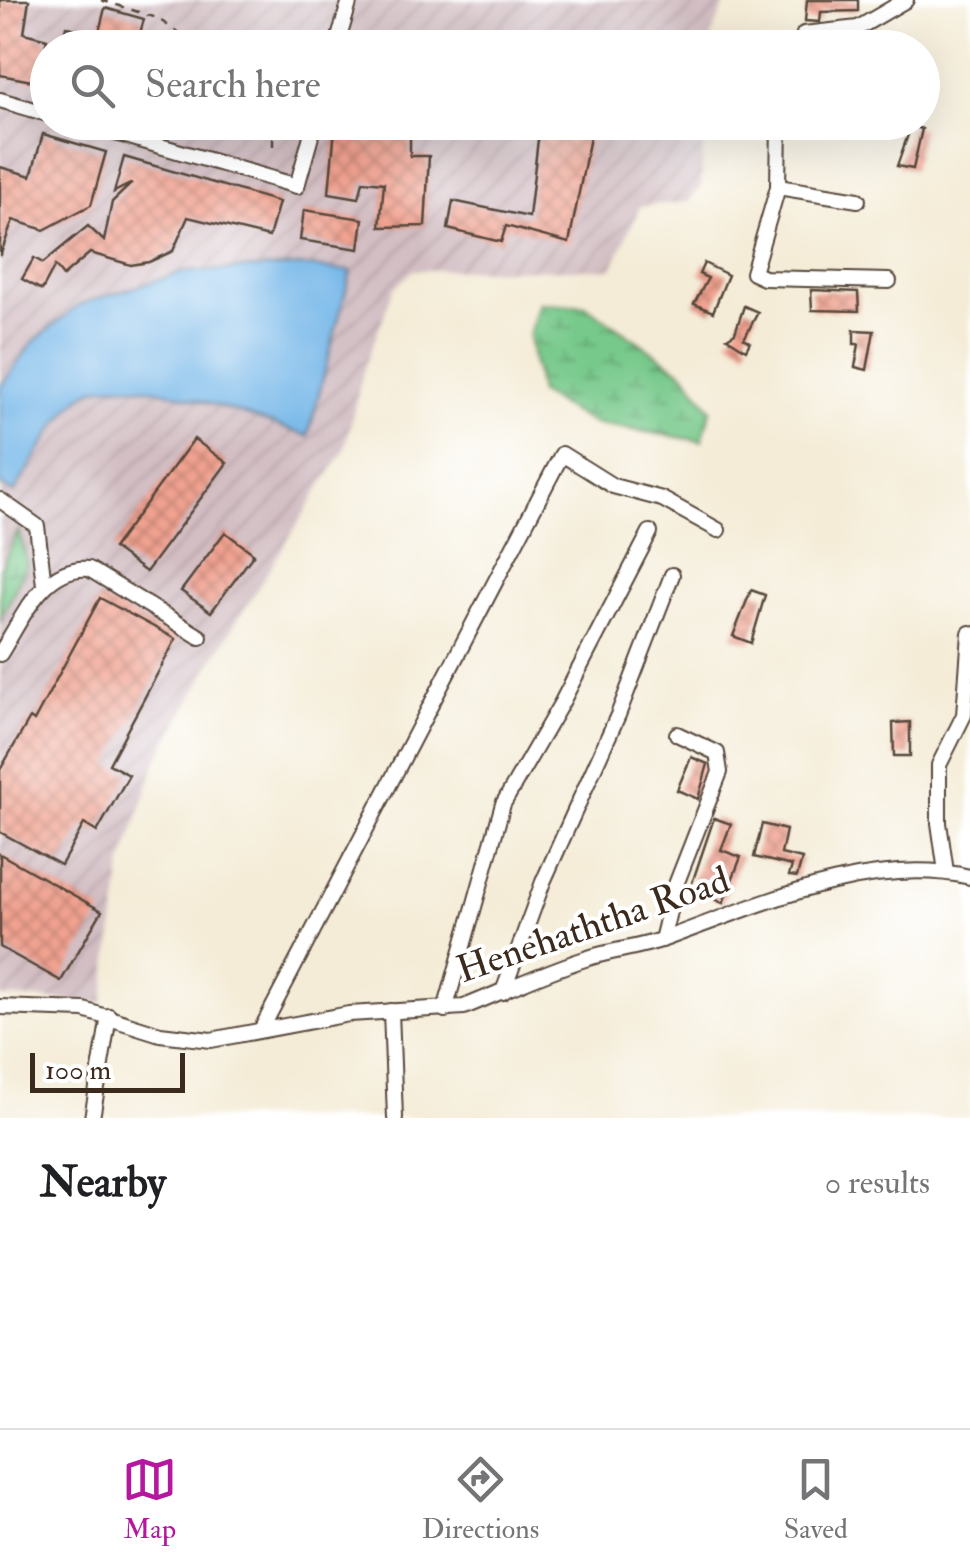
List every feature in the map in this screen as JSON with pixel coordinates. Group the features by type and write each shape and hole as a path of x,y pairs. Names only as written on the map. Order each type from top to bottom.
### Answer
{"street":[{"path":"341,30 350,0"},
{"path":"840,30 858,28 906,0"},
{"path":"0,100 30,109"},
{"path":"140,140 297,186 310,140"},
{"path":"779,140 778,186 754,273 764,278 889,281"},
{"path":"778,186 858,200"},
{"path":"261,1030 562,454 614,486 662,499 718,530"},
{"path":"0,500 37,526 44,586"},
{"path":"445,1010 503,804 650,532"},
{"path":"0,654 44,586 79,568 89,568 200,637"},
{"path":"502,992 543,882 618,715 672,575"},
{"path":"946,872 936,788 938,765 964,714 970,633"},
{"path":"662,940 675,887 720,772 717,754 677,734"},
{"name":"Henehaththa Road","path":"0,1007 84,1010 186,1040 211,1040 391,1011 445,1010 585,958 662,940 775,895 860,879 946,872 970,877"},
{"path":"391,1011 395,1118"},
{"path":"92,1118 109,1016"}],"path":[{"path":"100,0 157,18 175,30"},
{"path":"273,140 273,147"}],"shaded area":[{"path":"0,0 727,0 714,30 30,30 30,140 703,140 701,187 688,202 640,206 612,269 414,270 394,288 364,368 344,450 218,651 157,759 123,862 103,1003 0,997"}],"green space":[{"path":"539,303 586,306 684,373 711,409 702,441 592,423 539,393 529,336"},
{"path":"19,530 27,563 0,621 0,569"}],"water":[{"path":"300,266 351,271 308,436 168,392 112,386 92,390 70,408 14,493 0,485 0,387 33,342 80,304 183,272"}],"building":[{"path":"0,0 29,0 24,33 30,35 30,81 0,75"},
{"path":"807,0 858,0 858,11 821,12 820,22 805,21"},
{"path":"105,8 144,19 141,30 100,30"},
{"path":"41,140 64,140 106,152 91,205 44,230 13,220 0,256 0,167 31,176"},
{"path":"334,140 410,140 410,156 429,156 425,226 380,227 384,183 363,181 359,198 329,193"},
{"path":"538,140 589,140 569,243 506,226 501,242 448,229 453,201 529,217"},
{"path":"906,140 920,140 913,169 897,166"},
{"path":"124,157 279,202 269,237 188,217 173,251 149,262 131,265 90,253 63,276 55,266 42,290 22,279 34,258 43,263 88,226 104,241 112,202 132,183 114,192"},
{"path":"304,210 363,219 359,249 300,240"},
{"path":"704,263 728,275 713,312 694,304 708,278 699,274"},
{"path":"811,290 858,292 859,311 812,310"},
{"path":"744,306 758,312 744,339 750,342 746,350 727,338 735,333"},
{"path":"854,330 874,331 867,370 855,367 859,344 854,344"},
{"path":"194,439 227,463 146,572 113,548"},
{"path":"225,532 254,554 211,612 181,591"},
{"path":"751,590 765,595 751,643 733,636"},
{"path":"100,598 176,639 109,764 129,775 97,832 84,824 61,865 0,832 0,770 30,718 34,721"},
{"path":"910,722 910,756 894,756 893,723"},
{"path":"691,757 708,764 698,799 677,790"},
{"path":"714,818 731,824 721,850 741,857 723,903 690,889"},
{"path":"762,824 786,830 781,854 802,859 797,877 789,876 792,866 754,857"},
{"path":"0,854 102,911 61,981 0,947"}]}
